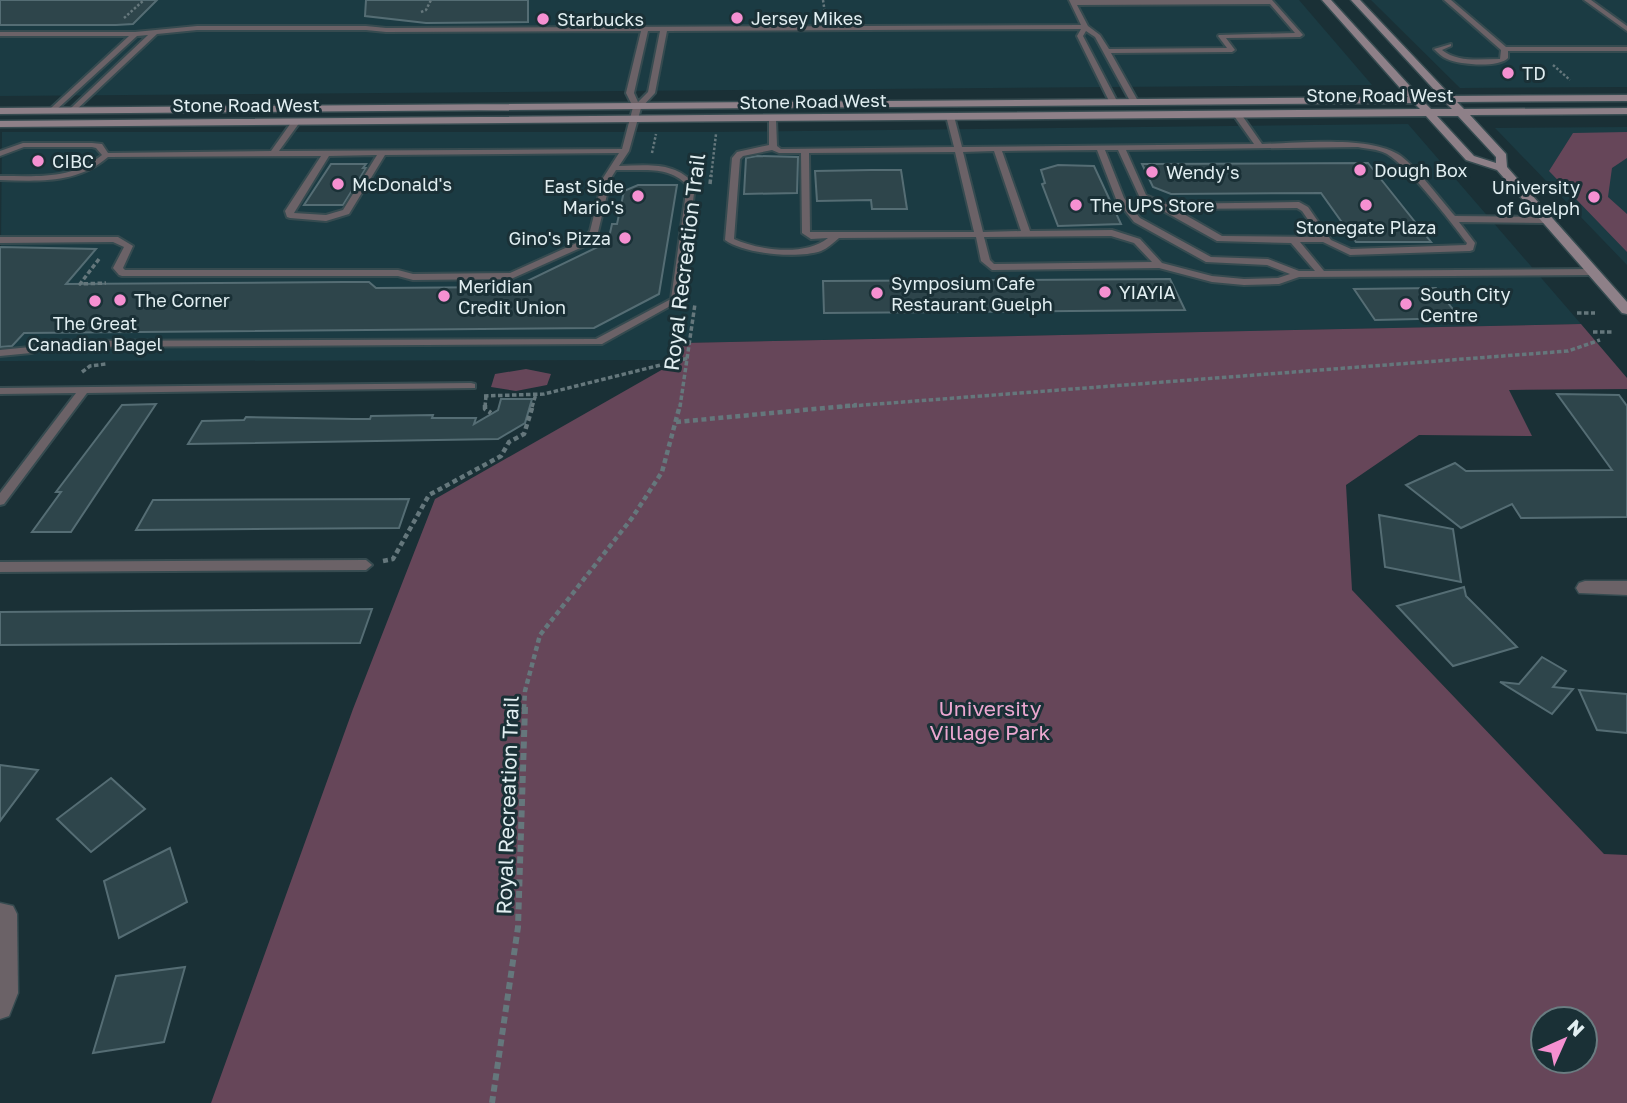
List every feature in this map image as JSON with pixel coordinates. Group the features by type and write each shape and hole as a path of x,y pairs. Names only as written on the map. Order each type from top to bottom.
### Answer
{"main road":[{"path":"1326,0 1470,158 1501,168 1627,310"},
{"path":"1355,0 1502,156 1501,168"},
{"name":"Stone Road West","path":"0,111 1627,99"},
{"path":"1105,114 1134,101"},
{"path":"296,122 335,109"},
{"path":"26,124 74,110"},
{"name":"Stone Road West","path":"0,124 1627,111"}],"street":[{"path":"1585,588 1627,588"},
{"path":"0,914 5,914 6,993 0,1007"}],"lane":[{"path":"1447,0 1504,49 1627,49"},
{"path":"1587,0 1627,29"},
{"path":"1107,51 1232,50 1221,36 1300,36 1272,2 1073,2 1085,27 1098,36 1134,101"},
{"path":"0,34 135,34 262,28 1085,27"},
{"path":"1085,27 1080,36 1112,101"},
{"path":"637,107 630,93 645,29"},
{"path":"0,240 115,239 129,246 118,268 122,273 398,273 413,277 511,276 589,239 594,232 607,178 625,151 637,107 651,93 664,29"},
{"path":"74,110 156,32"},
{"path":"54,110 135,34"},
{"path":"1449,45 1437,49 1446,58 1459,61 1502,61 1505,58 1504,49"},
{"path":"1236,113 1258,142 1258,146"},
{"path":"950,116 986,261 992,267 1159,265 1212,279 1244,282 1279,281 1298,274 1592,272"},
{"path":"772,119 773,147"},
{"path":"273,154 296,122"},
{"path":"0,154 11,148 92,145 104,149 106,155"},
{"path":"836,236 821,249 810,251 747,248 729,240 736,158 740,154 773,147 779,150 805,150 1358,145 1386,150 1401,159 1453,219 1471,243 1471,248 1350,252 1325,239 1305,209 1292,203 1164,207"},
{"path":"0,164 11,148"},
{"path":"1100,148 1120,199 1137,220 1209,260 1268,262 1298,274"},
{"path":"1121,148 1143,196 1220,239 1325,239"},
{"path":"997,149 1027,235"},
{"path":"805,150 806,233 811,236 1112,233 1137,241 1159,265"},
{"path":"0,178 72,175 92,167 106,155 625,151"},
{"path":"327,153 289,211 290,215 326,218 346,212 382,153"},
{"path":"0,354 31,350 48,344 598,342 676,300 691,185 687,178 671,170 614,168"},
{"path":"1453,219 1547,220"},
{"path":"1293,240 1322,274"},
{"path":"0,391 471,386"},
{"path":"0,501 84,390"},
{"path":"0,567 366,565"}],"path":[{"path":"116,25 144,0"},
{"name":"Royal Recreation Trail","path":"709,186 716,133"},
{"name":"Royal Recreation Trail","path":"492,1103 518,927 525,691 540,635 632,518 662,472 689,358 697,292"},
{"path":"1577,313 1595,313"},
{"path":"1593,332 1612,332"},
{"path":"676,422 944,397 1568,351 1601,340"},
{"path":"471,386 470,398 536,394 689,358"},
{"path":"366,565 393,559 429,495 501,456 509,442 524,434 536,394"},
{"path":"486,395 485,409 491,413"}],"shaded area":[{"path":"0,0 1299,0 1372,85 0,96"},
{"path":"1371,0 1627,0 1627,87 1460,88"},
{"path":"1408,124 1581,324 682,343 679,360 0,361 2,132 710,132"},
{"name":"University of Guelph","path":"1627,127 1627,265 1495,128"}],"green space":[{"path":"1627,132 1627,158 1612,168 1608,197 1627,214 1627,252 1549,171 1573,133"},
{"name":"University Village Park","path":"1581,324 1627,378 1627,389 1509,390 1532,436 1419,435 1346,485 1352,590 1604,854 1627,855 1627,1103 211,1103 353,709 435,499 679,360 682,343"},
{"path":"526,369 551,374 547,385 516,391 491,387 495,374"}],"building":[{"path":"0,0 157,0 133,24 0,25"},
{"path":"366,0 528,0 528,22 426,23 365,16"},
{"path":"798,157 797,193 744,194 746,158"},
{"name":"Stonegate Plaza","path":"1368,163 1431,242 1356,242 1321,193 1171,194 1153,187 1142,164"},
{"name":"McDonald's","path":"331,164 366,164 363,168 366,168 343,205 304,205"},
{"path":"1058,165 1094,166 1121,224 1058,226 1042,184 1045,183 1041,170"},
{"path":"901,170 907,209 872,209 871,200 817,201 815,171"},
{"path":"638,185 677,185 659,294 594,328 24,333 12,346 0,347 0,247 96,249 66,284 369,282 376,288 515,287 608,242 612,224 617,224 624,191"},
{"path":"1170,279 1185,310 824,313 823,281"},
{"name":"South City Centre","path":"1436,288 1460,318 1375,320 1354,289"},
{"path":"1557,394 1619,395 1627,406 1627,517 1521,518 1512,504 1461,528 1406,485 1455,463 1466,471 1612,470"},
{"path":"501,399 532,399 525,423 498,439 188,444 202,421 244,420 246,417 370,419 371,416 433,415 432,418 476,418 474,424 498,410"},
{"path":"156,404 71,532 32,532 61,492 56,492 122,405"},
{"path":"409,499 399,528 136,530 153,500"},
{"path":"1379,515 1453,529 1461,582 1385,567"},
{"path":"1464,587 1466,596 1517,647 1453,666 1397,606"},
{"path":"372,609 360,643 0,645 0,612"},
{"path":"1542,657 1566,671 1553,687 1573,689 1552,714 1500,682 1519,684"},
{"path":"1579,690 1627,694 1627,733 1597,730"},
{"path":"0,765 38,770 0,821"},
{"path":"111,778 145,809 91,852 57,819"},
{"path":"170,848 187,902 119,938 104,881"},
{"path":"185,967 164,1042 93,1053 116,976"}],"place":[{"name":"Jersey Mikes","path":"737,18"},
{"name":"Starbucks","path":"543,19"},
{"name":"TD","path":"1508,73"},
{"name":"CIBC","path":"38,161"},
{"name":"Dough Box","path":"1360,170"},
{"name":"Wendy's","path":"1152,172"},
{"name":"McDonald's","path":"338,184"},
{"name":"East Side Mario's","path":"638,196"},
{"name":"University of Guelph","path":"1594,197"},
{"name":"The UPS Store","path":"1076,205"},
{"name":"Stonegate Plaza","path":"1366,205"},
{"name":"Gino's Pizza","path":"625,238"},
{"name":"YIAYIA","path":"1105,292"},
{"name":"Symposium Cafe Restaurant Guelph","path":"877,293"},
{"name":"Meridian Credit Union","path":"444,296"},
{"name":"The Corner","path":"120,300"},
{"name":"The Great Canadian Bagel","path":"95,301"},
{"name":"South City Centre","path":"1406,304"}]}
